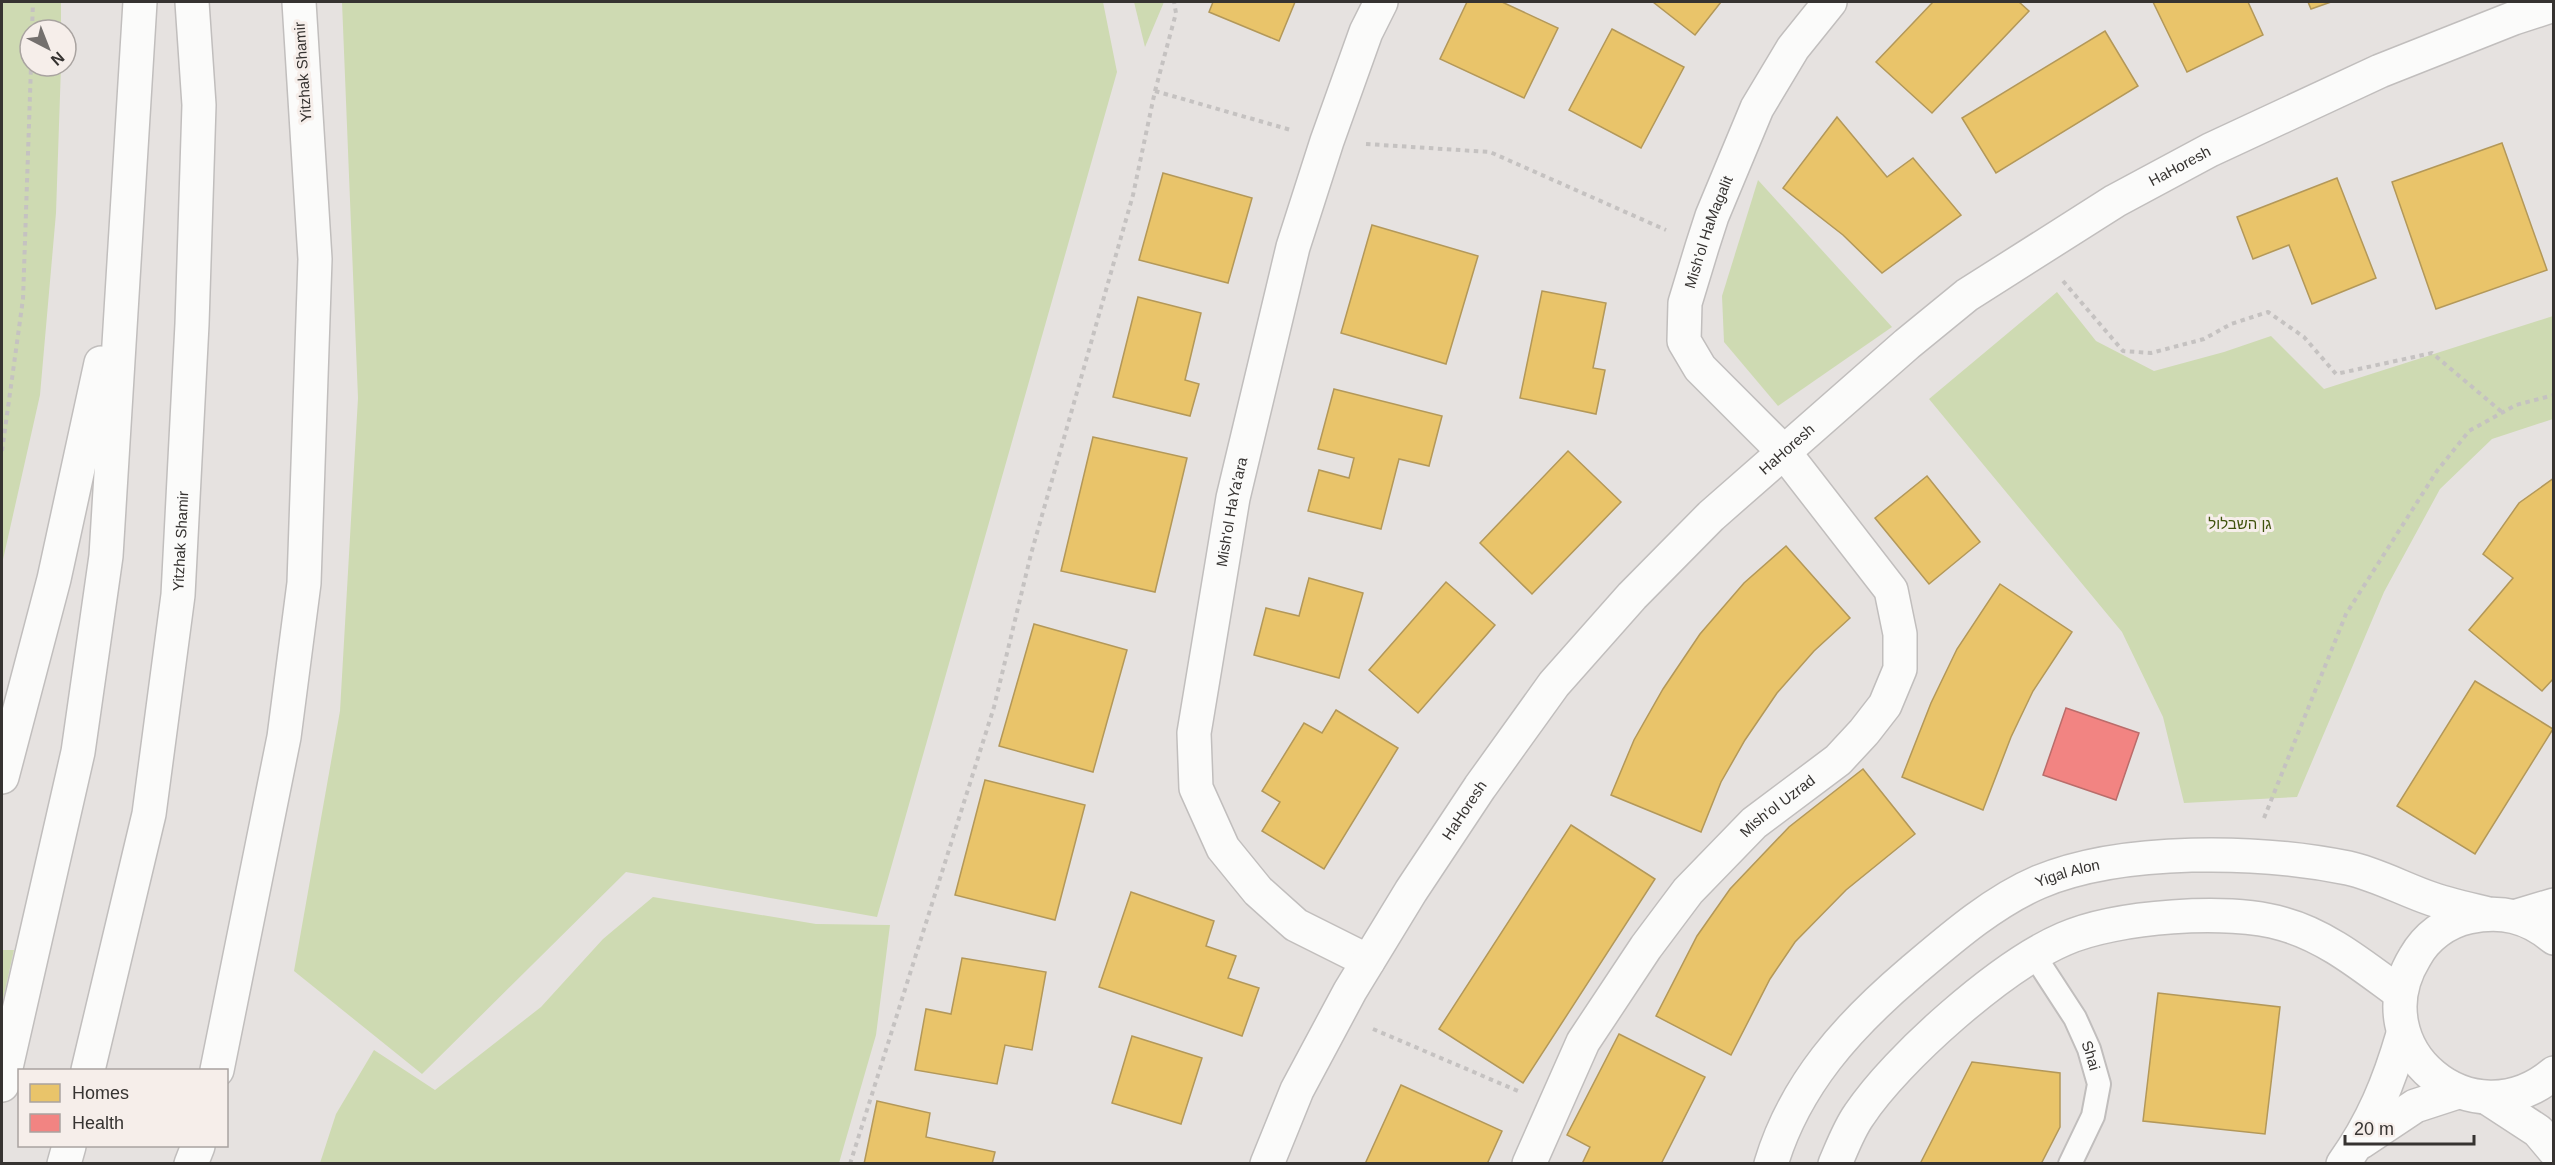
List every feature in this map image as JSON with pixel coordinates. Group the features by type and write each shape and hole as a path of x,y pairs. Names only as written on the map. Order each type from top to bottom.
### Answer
{"main road":[{"path":"2,1085 78,752 106,556 140,2"},
{"name":"Yitzhak Shamir","path":"88,1069 149,814 178,595 192,324 199,105 192,2"},
{"name":"Yitzhak Shamir","path":"217,1069 284,737 304,583 315,259 299,2"},
{"name":"Mish'ol HaYa'ara","path":"1368,961 1296,925 1258,891 1223,848 1196,788 1194,733 1233,498 1293,247 1327,141 1366,32 1381,2"},
{"name":"Mish'ol HaMagalit","path":"1784,452 1700,368 1683,341 1685,303 1712,216 1757,108 1793,48 1830,2"},
{"name":"HaHoresh","path":"1267,1164 1297,1090 1337,1014 1368,961 1480,787 1554,684 1650,576 1711,516 1907,344 1967,295 2115,201 2210,150 2391,66 2553,5"},
{"path":"2,777 54,579 96,389 129,202"},
{"name":"Mish'ol Uzrad","path":"1529,1164 1583,1042 1646,947 1688,891 1754,823 1838,760 1885,705 1900,669 1900,634 1891,591 1784,452"},
{"name":"Yigal Alon","path":"1771,1164 1778,1141 1807,1083 1837,1045 1879,999 1945,944 2001,903 2038,883 2079,868 2187,856 2249,855 2349,868 2434,900 2485,914"},
{"path":"2517,916 2553,905"},
{"path":"2553,938 2542,927 2517,916 2485,914 2460,919 2438,931 2420,948 2407,969 2400,993 2403,1034 2415,1058 2434,1078 2473,1095 2538,1131 2553,1150"},
{"path":"1835,1164 1858,1115 1922,1043 2004,975 2063,939 2093,928 2190,917 2244,917 2283,924 2318,937 2400,993"},
{"path":"2355,1157 2390,1082 2403,1034"},
{"path":"2355,1157 2415,1106 2473,1095 2516,1095 2541,1084 2553,1074"},
{"path":"64,1164 69,1147"},
{"path":"193,1164 199,1147"}],"lane":[{"name":"Shai","path":"2034,955 2074,1018 2089,1049 2099,1084 2093,1116 2070,1164"}],"path":[{"path":"32,18 33,2"},
{"path":"850,1164 994,707 1031,554 1132,195 1155,91 1176,13 1174,2"},
{"path":"2,451 23,299 31,78"},
{"path":"1155,91 1327,141 1490,153 1702,247"},
{"path":"2036,250 2123,351 2151,353 2204,339 2231,324 2268,312 2304,337 2337,374 2432,353 2503,413"},
{"path":"2249,855 2346,614 2437,471 2469,431 2516,405 2553,395"},
{"path":"1337,1014 1554,1107"}],"green space":[{"path":"2,2 61,2 61,18 18,18 18,78 61,78 56,213 40,395 2,564"},
{"path":"342,2 1103,2 1117,72 877,917 626,872 422,1074 294,971 340,711 358,398"},
{"path":"1134,2 1164,2 1145,47"},
{"path":"1758,180 1892,327 1778,406 1724,342 1722,296"},
{"name":"גן השבלול","path":"2057,292 2096,341 2154,371 2224,352 2271,336 2324,389 2553,316 2553,419 2492,439 2440,489 2384,592 2297,797 2184,803 2163,717 2122,632 1929,399"},
{"path":"653,897 816,924 890,925 876,1035 839,1163 320,1163 336,1114 374,1050 435,1090 541,1007 603,939"},
{"path":"2,950 14,950 2,1004"}],"building: Homes":[{"path":"1213,2 1295,2 1279,41 1209,12"},
{"path":"1467,2 1502,2 1558,28 1524,98 1440,59"},
{"path":"1653,2 1721,2 1695,35"},
{"path":"1933,2 2019,2 2029,11 1932,113 1876,62"},
{"path":"2153,2 2248,2 2263,35 2187,72"},
{"path":"2308,2 2331,2 2311,9"},
{"path":"1612,29 1684,67 1641,148 1569,110"},
{"path":"2105,31 2138,86 1996,173 1962,118"},
{"path":"1837,117 1887,177 1913,158 1961,215 1882,273 1843,235 1783,188"},
{"path":"2502,143 2547,270 2436,309 2392,182"},
{"path":"1163,173 1252,198 1228,283 1139,260"},
{"path":"2337,178 2376,278 2312,304 2289,245 2253,259 2237,217"},
{"path":"1372,225 1478,256 1446,364 1341,333"},
{"path":"1542,291 1606,303 1593,368 1605,370 1596,414 1520,398"},
{"path":"1138,297 1201,313 1185,380 1199,384 1190,416 1113,397"},
{"path":"1334,389 1442,416 1429,466 1399,459 1381,529 1308,511 1319,470 1349,478 1354,458 1318,449"},
{"path":"1093,437 1187,458 1155,592 1061,571"},
{"path":"1568,451 1621,502 1532,594 1480,543"},
{"path":"1927,476 1980,542 1929,584 1875,518"},
{"path":"2554,478 2554,678 2542,691 2469,630 2513,578 2483,554 2519,503"},
{"path":"1786,546 1850,618 1814,651 1777,693 1745,740 1721,782 1701,832 1611,795 1634,740 1663,689 1700,634 1744,583"},
{"path":"1309,578 1363,593 1339,678 1254,655 1266,608 1299,616"},
{"path":"1446,582 1495,625 1418,713 1369,670"},
{"path":"2000,584 2072,632 2033,691 2011,737 1983,810 1902,777 1931,703 1957,649"},
{"path":"1034,624 1127,650 1093,772 999,746"},
{"path":"2475,681 2553,729 2475,854 2397,806"},
{"path":"1336,710 1398,748 1324,869 1262,831 1280,802 1262,791 1304,723 1322,733"},
{"path":"1863,769 1915,834 1846,890 1795,942 1770,979 1731,1055 1656,1016 1697,936 1730,889 1789,827"},
{"path":"985,780 1085,805 1055,920 955,895"},
{"path":"1571,825 1655,879 1523,1083 1439,1029"},
{"path":"1131,892 1214,921 1206,946 1236,956 1228,978 1259,988 1242,1036 1099,987"},
{"path":"962,958 1046,972 1032,1050 1005,1045 997,1084 915,1070 926,1009 951,1014"},
{"path":"2158,993 2280,1007 2265,1134 2143,1121"},
{"path":"1619,1034 1705,1077 1661,1164 1582,1164 1590,1147 1567,1135"},
{"path":"1132,1036 1202,1058 1181,1124 1112,1103"},
{"path":"1972,1062 2060,1073 2060,1127 2041,1164 1920,1164"},
{"path":"1401,1085 1502,1131 1487,1164 1365,1164"},
{"path":"877,1101 930,1113 926,1137 995,1152 992,1164 864,1164"}],"building: Health":[{"path":"2066,708 2139,733 2116,800 2043,775"}]}
